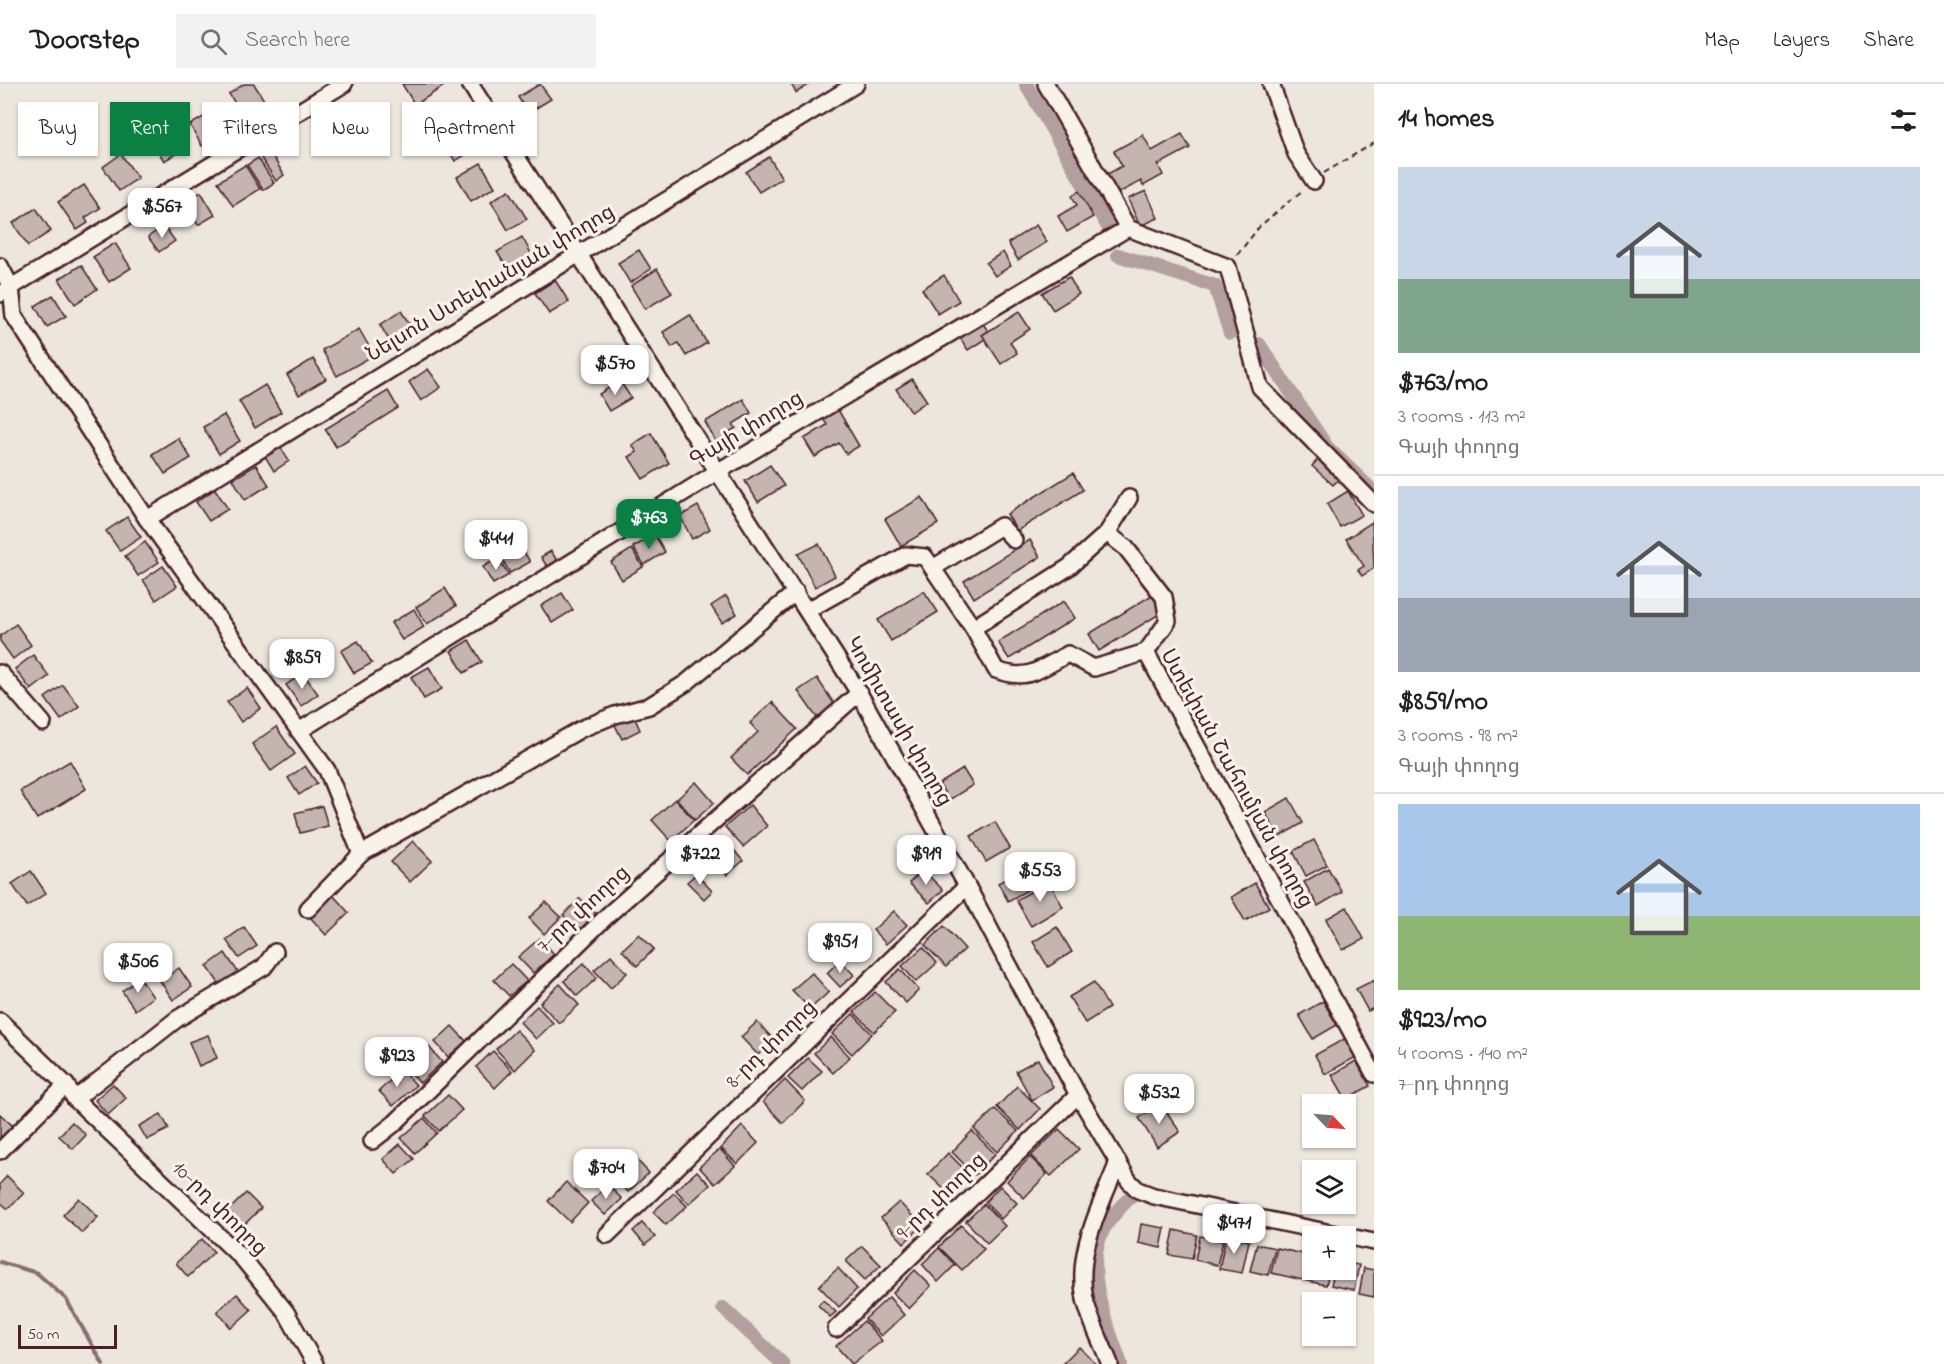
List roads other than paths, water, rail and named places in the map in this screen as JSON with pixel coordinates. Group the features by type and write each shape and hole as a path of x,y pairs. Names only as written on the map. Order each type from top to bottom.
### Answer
{"street":[{"path":"5,291 344,84"},
{"name":"Կոմիտասի փողոց","path":"470,84 859,693 967,886 1078,1095 1129,1181 1138,1190 1154,1196 1374,1242"},
{"name":"Նելսոն Ստեփանյան փողոց","path":"147,519 856,84"},
{"path":"1046,84 1128,228 1228,267 1260,387 1374,504"},
{"path":"1271,84 1296,154 1314,181"},
{"name":"Գայի փողոց","path":"299,731 717,472 1128,228"},
{"path":"0,266 5,291 14,315 147,519 327,770 361,854"},
{"path":"808,610 906,555 925,557 973,628 1069,567 1107,533 1129,498"},
{"path":"933,568 1002,526 1014,540"},
{"path":"1107,533 1126,548 1164,597 1168,621 1146,652"},
{"path":"308,909 361,854 581,729 615,715 649,706 714,663 796,592"},
{"name":"Ստեփան Շահումյան փողոց","path":"973,628 996,670 1014,677 1032,674 1068,654 1094,668 1146,652 1374,1074"},
{"path":"0,673 43,723"},
{"name":"7-րդ փողոց","path":"372,1141 395,1123 609,914 859,693"},
{"name":"8-րդ փողոց","path":"607,1235 967,886"},
{"path":"75,1099 177,1019 264,967 275,952"},
{"name":"10-րդ փողոց","path":"0,1022 66,1085 75,1099 243,1259 286,1312 315,1364"},
{"path":"0,1151 66,1085"},
{"name":"9-րդ փողոց","path":"836,1329 1078,1095"},
{"path":"1110,1364 1086,1300 1083,1266 1087,1242 1118,1162"}],"waterway":[{"path":"1026,84 1108,227"},
{"path":"1118,255 1215,286 1230,333"},
{"path":"1259,344 1327,447 1374,492"},
{"path":"1121,1364 1100,1301 1095,1268 1100,1237 1114,1215 1131,1196"},
{"path":"0,1262 37,1273 66,1299 103,1364"},
{"path":"723,1308 783,1364"}]}
